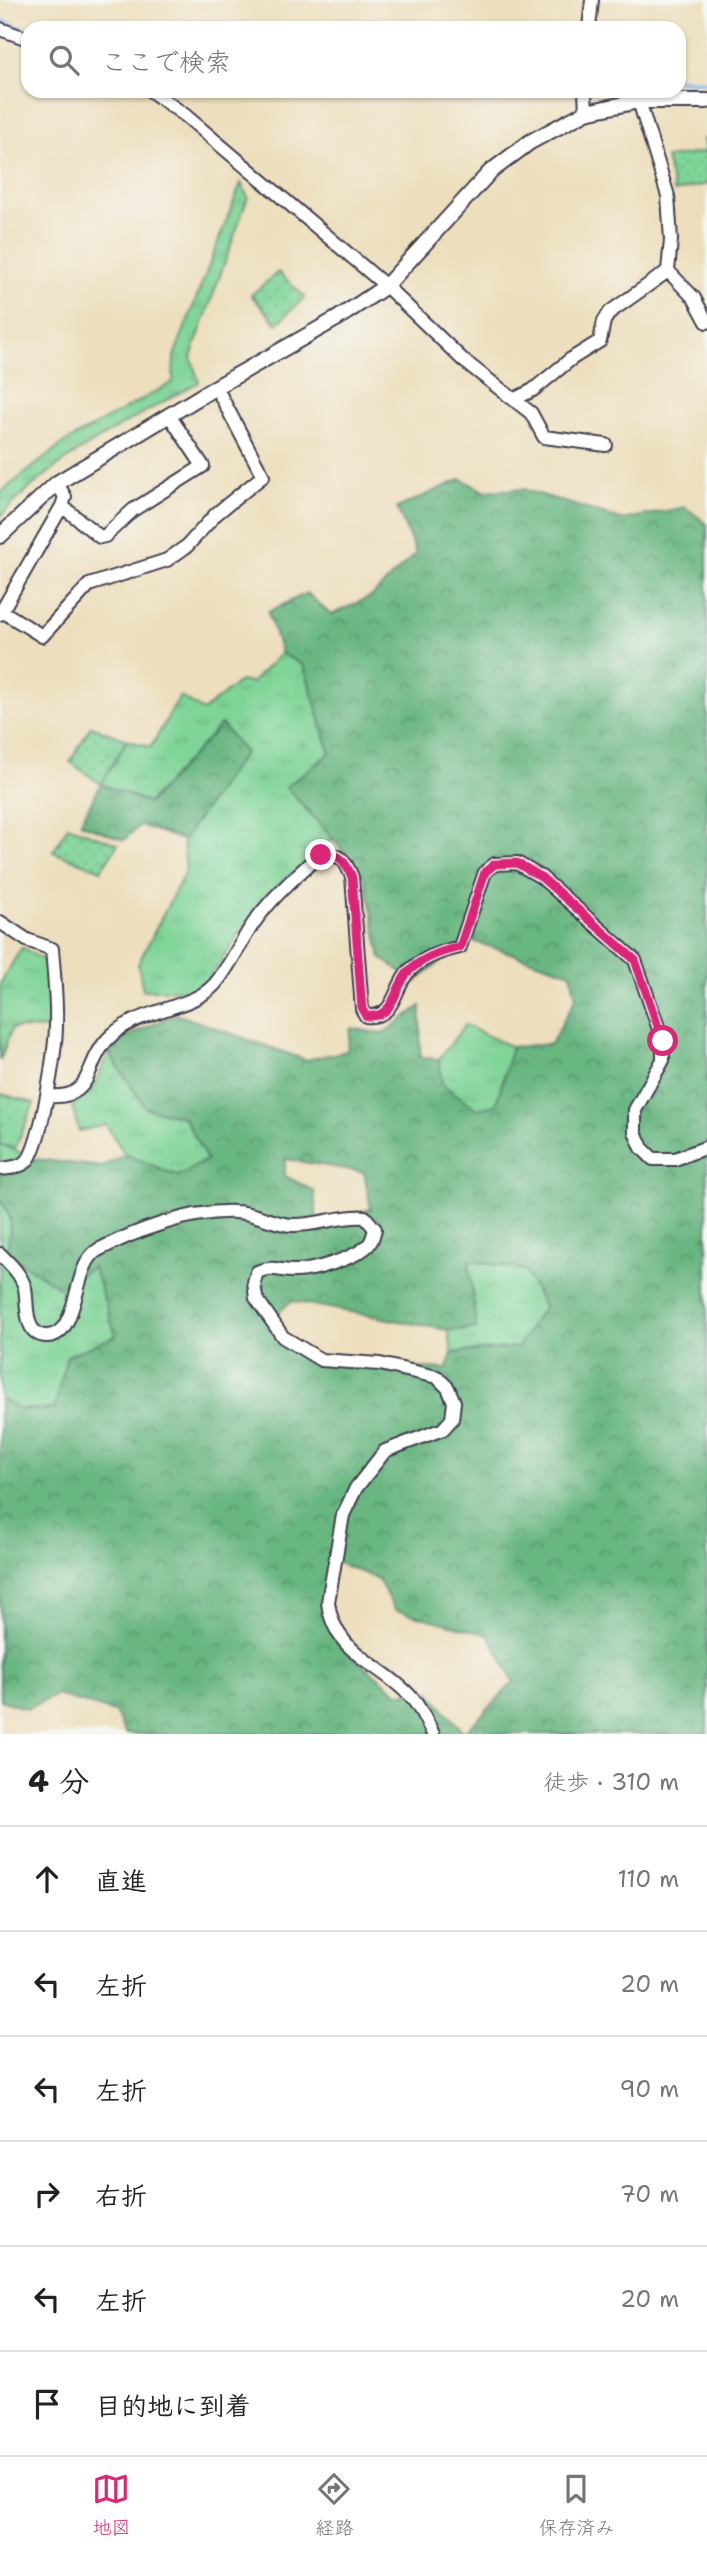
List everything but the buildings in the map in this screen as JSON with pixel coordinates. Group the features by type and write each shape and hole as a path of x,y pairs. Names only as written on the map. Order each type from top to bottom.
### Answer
{"street":[{"path":"590,21 592,0"},
{"path":"0,29 21,36"},
{"path":"160,98 196,125 386,286 463,360 531,413 544,437 606,444"},
{"path":"585,98 586,112"},
{"path":"639,101 668,196 671,229 668,271 694,298 707,322"},
{"path":"0,536 57,483 216,387 338,318 386,286 490,172 530,142 586,112 639,101 707,101"},
{"path":"515,399 533,390 571,359 600,341 604,321 610,312 668,271"},
{"path":"57,483 65,497 62,506 1,612 42,636 89,585 167,560 187,546 216,514 263,475 216,387"},
{"path":"62,506 100,537 105,536 133,510 203,466 169,415"},
{"path":"47,1096 63,1097 74,1094 87,1077 106,1040 131,1021 201,995 213,986 255,920 321,855 333,853 345,862 352,877 362,1009 366,1016 377,1017 387,1012 407,973 418,963 445,950 460,947 485,872 495,864 517,863 541,877 635,960 663,1041 663,1060 635,1110 635,1132 642,1148 653,1159 675,1159 707,1147"},
{"path":"0,922 27,940 52,949 57,1024 47,1096 34,1149 28,1161 16,1167 0,1169"},
{"path":"0,1254 16,1271 24,1287 28,1319 33,1329 44,1336 56,1334 67,1323 80,1278 95,1251 181,1216 236,1212 289,1225 309,1225 354,1216 365,1217 375,1229 373,1239 365,1248 324,1267 295,1271 268,1267 257,1272 254,1282 256,1298 283,1336 321,1360 380,1364 437,1377 448,1388 454,1402 452,1419 443,1429 385,1451 356,1488 343,1515 328,1602 330,1616 346,1645 412,1697 433,1734"}],"green space":[{"path":"703,139 707,140 707,184 674,192 666,158 705,152"},
{"path":"241,183 248,197 191,357 199,382 69,458 44,476 0,517 0,493 64,443 173,382 174,356"},
{"path":"278,272 305,297 277,324 251,295"},
{"path":"461,479 484,491 523,489 622,520 685,507 707,524 707,1734 126,1734 115,1712 57,1695 27,1709 0,1700 0,1398 19,1409 54,1410 67,1356 116,1336 93,1266 60,1288 7,1253 11,1220 0,1197 0,1166 13,1174 36,1159 102,1167 125,1154 178,1176 207,1160 184,1117 146,1108 109,1053 125,1037 176,1014 306,1060 347,1051 351,1028 382,1034 421,1006 420,1057 439,1059 442,1084 477,1109 496,1105 512,1047 551,1044 576,998 571,973 467,939 416,982 381,958 365,879 286,787 330,753 304,666 281,653 268,612 307,593 331,615 372,596 416,553 397,508","holes":["285,1159 364,1172 371,1209 317,1222 314,1191 285,1176","469,1260 525,1270 544,1307 518,1347 452,1353 447,1369 319,1364 278,1338 274,1317 291,1301 448,1330 476,1329","334,1561 378,1579 395,1610 489,1635 514,1682 464,1733 429,1692 398,1693 340,1646 322,1611"]},
{"path":"281,653 304,666 330,753 286,787 333,839 264,897 202,990 143,990 138,964 186,870 183,840 245,752 221,724 148,803 101,784 127,740 151,747 180,696 203,711 240,681 251,683"},
{"path":"221,724 245,752 183,840 140,825 124,840 80,823 101,784 149,803"},
{"path":"91,726 127,740 101,784 70,762"},
{"path":"68,826 118,844 101,870 53,852"},
{"path":"22,947 49,964 50,1029 12,1028 0,1061 0,984"},
{"path":"465,1025 512,1047 496,1105 477,1109 442,1084 439,1059"},
{"path":"109,1053 146,1108 184,1117 208,1159 178,1176 125,1154 106,1125 79,1131 72,1107 93,1089"},
{"path":"2,1094 34,1103 15,1149 0,1144"},
{"path":"0,1144 36,1159 13,1174 0,1166"},
{"path":"0,1197 11,1220 93,1266 117,1337 67,1356 54,1410 19,1409 0,1398"},
{"path":"468,1260 525,1270 544,1307 518,1347 452,1353 448,1330 476,1329"}],"waterway":[{"path":"0,20 21,28"},
{"path":"686,80 707,82"}],"route":[{"path":"321,855 333,853 345,862 352,877 362,1009 366,1016 377,1017 387,1012 407,973 418,963 445,950 460,947 485,872 495,864 517,863 541,877 635,960 663,1041"}]}
